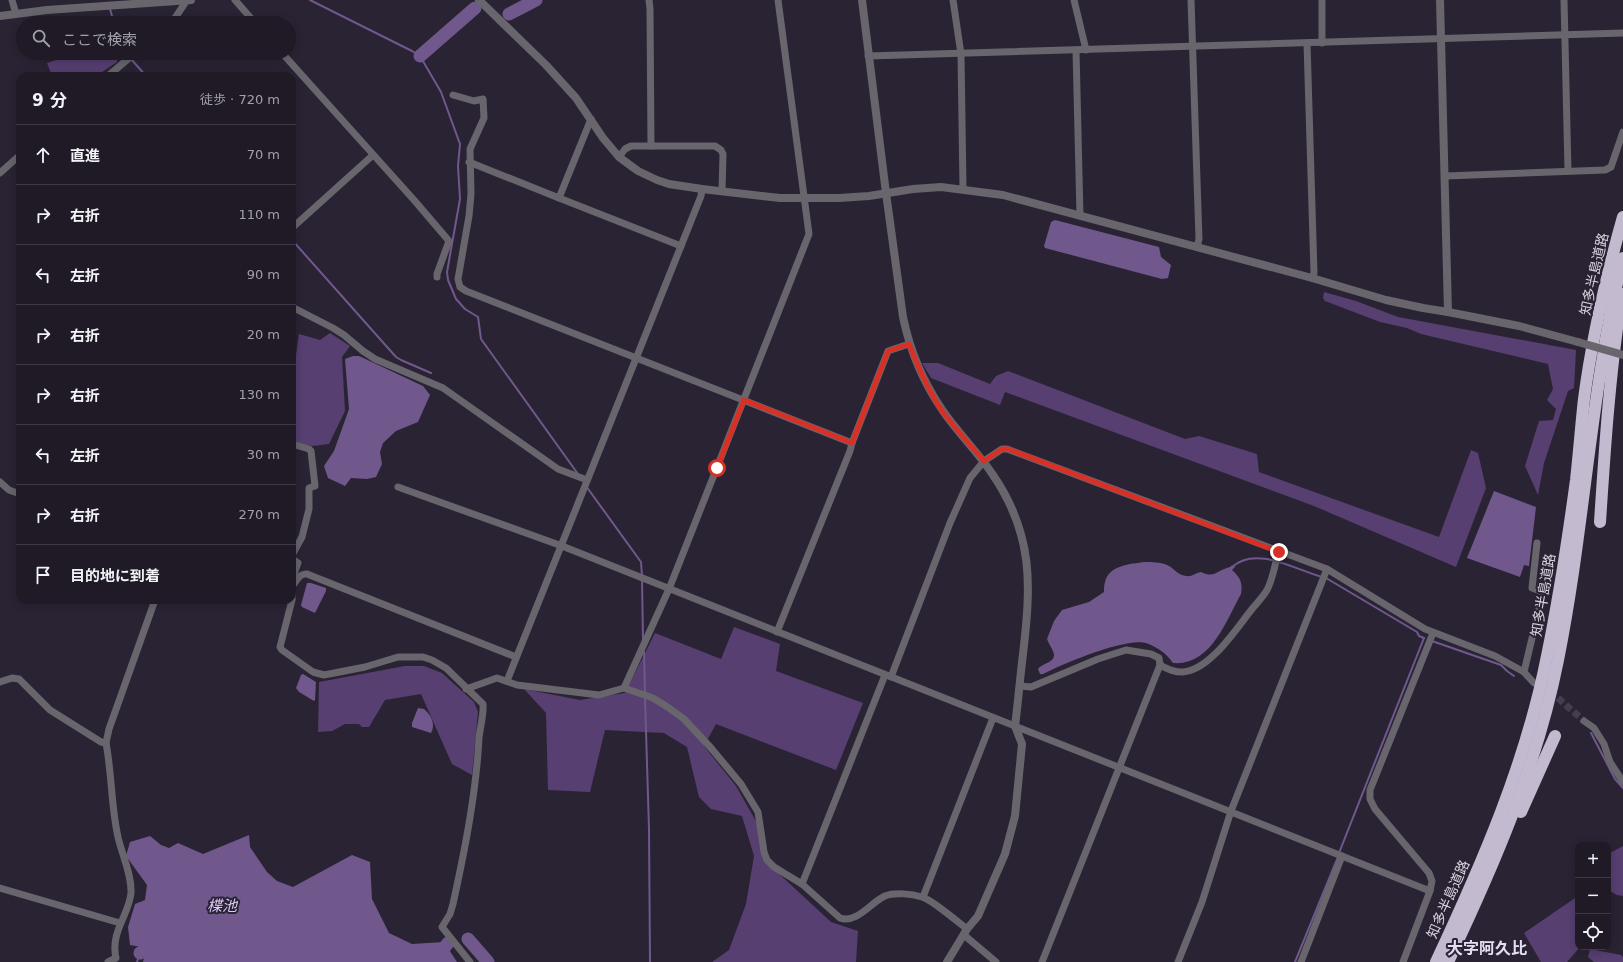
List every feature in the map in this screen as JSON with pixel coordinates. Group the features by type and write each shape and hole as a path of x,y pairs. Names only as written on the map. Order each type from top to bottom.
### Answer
{"highway":[{"name":"知多半島道路","path":"1436,962 1470,890 1489,844 1521,756 1534,711 1547,658 1562,577 1576,479 1584,398 1595,335 1612,255 1623,217"},
{"name":"知多半島道路","path":"1448,962 1501,846 1532,759 1546,714 1573,574 1605,338 1623,258"},
{"path":"1600,522 1614,346 1623,287"},
{"path":"1482,888 1490,880 1555,736"}],"street":[{"path":"12,0 16,14"},
{"path":"175,16 187,0"},
{"path":"0,16 109,5 190,0"},
{"path":"235,0 249,16"},
{"path":"479,0 546,65 576,98 606,143 619,156 638,172 669,184 760,196 805,198 839,198 927,188 963,189 1003,195 1312,278 1386,300 1519,326 1623,355"},
{"path":"649,0 651,146"},
{"path":"624,688 669,589 808,238 809,226 778,0"},
{"path":"862,0 886,193 903,317 909,344 918,366 943,412 984,461 994,475 1012,507 1018,522 1026,557 1028,606 1020,686 1014,726 1022,744 1015,816 1005,854 978,916 947,962"},
{"path":"953,0 961,54 963,189"},
{"path":"1074,0 1086,50"},
{"path":"1191,0 1199,239 1197,248"},
{"path":"1322,0 1322,43"},
{"path":"1440,0 1448,312"},
{"path":"1564,0 1568,171"},
{"path":"868,56 1623,33"},
{"path":"1307,43 1314,273 1312,278"},
{"path":"1076,50 1080,216"},
{"path":"113,72 127,60"},
{"path":"288,60 451,242 437,277"},
{"path":"453,95 474,101 483,99 484,118 470,149 469,162 471,194 469,216 458,279 460,287 852,443"},
{"path":"559,198 591,119"},
{"path":"1445,176 1605,170 1611,167 1623,132"},
{"path":"619,156 630,146 710,145 718,148 723,154 722,191"},
{"path":"296,224 373,155"},
{"path":"0,173 16,159"},
{"path":"469,162 681,246"},
{"path":"507,681 701,196 702,189"},
{"path":"296,310 340,332 375,359 443,388 558,469 587,480"},
{"path":"778,632 888,351 909,344"},
{"path":"296,445 312,451 316,486 309,488 309,509 302,537 296,548"},
{"path":"802,884 950,523 970,478 984,461 1002,449 1008,449 1327,569 1433,633 1495,656 1524,672 1534,683"},
{"path":"1,486 16,492"},
{"path":"398,487 562,546 1430,891"},
{"path":"1524,672 1543,592 1532,588 1537,542"},
{"path":"1160,665 1171,671 1184,672 1192,670 1213,656 1231,637 1268,589 1279,552"},
{"path":"1178,962 1202,902 1231,812 1327,569"},
{"path":"296,580 303,574 307,574 516,658"},
{"path":"108,962 116,958 115,941 120,923 130,901 131,893 130,882 117,836 106,744 109,729 154,604"},
{"path":"291,604 280,647 313,672 331,675 365,667 398,656 423,658 432,660 446,668 483,704 479,737 479,754 471,818 450,914 442,926 470,962"},
{"path":"1403,962 1430,891 1432,884 1431,876 1375,809 1371,803 1370,794 1371,786 1433,633"},
{"path":"1020,686 1031,687 1098,659 1126,650 1152,654 1159,658 1160,665 1042,962"},
{"path":"0,682 12,678 19,679 50,710 106,744"},
{"path":"466,689 497,678 517,685 599,696 624,688 653,698 684,719 741,784 758,812 764,852 767,860 774,867 802,884 840,918 846,920 853,918 886,895 902,894 923,897 966,932 996,962"},
{"path":"923,897 993,718"},
{"path":"1584,721 1594,728 1604,744 1610,762 1623,782"},
{"path":"1300,962 1342,856"},
{"path":"0,888 120,923"}],"shaded area":[{"path":"56,60 117,60 117,62 102,72 50,72 47,63"},
{"path":"1324,292 1356,301 1398,317 1576,350 1574,388 1568,391 1544,463 1538,495 1525,466 1539,421 1553,420 1556,409 1547,400 1553,389 1548,364 1421,334 1407,328 1380,322 1325,301 1323,298"},
{"path":"330,333 350,346 342,357 345,411 329,444 312,446 296,443 296,355 299,334 320,340"},
{"path":"922,363 938,363 990,384 996,376 1008,371 1185,439 1199,436 1257,454 1259,472 1439,537 1471,450 1478,453 1486,488 1456,567 1314,506 1005,392 1000,405 931,378"},
{"path":"734,627 780,644 776,671 863,703 836,770 716,724 704,746 736,786 757,823 763,859 831,922 858,931 856,962 712,962 729,950 746,904 754,856 742,816 711,809 699,797 687,747 664,733 605,730 590,792 548,790 546,713 524,689 580,700 625,693 655,633 721,659"},
{"path":"405,666 424,666 442,673 474,702 478,712 472,775 452,764 421,694 385,700 369,727 362,727 359,724 345,724 332,731 318,732 319,682"},
{"path":"1623,846 1623,896 1611,892 1611,852"},
{"path":"1575,898 1575,950 1577,950 1567,962 1541,962 1524,933"},
{"path":"1590,950 1595,950 1621,955 1623,957 1623,962 1594,962 1588,957"}],"water":[{"path":"1055,220 1159,247 1161,257 1171,265 1168,278 1162,279 1045,248 1044,246 1051,222"},
{"path":"353,356 359,356 423,386 430,395 418,422 396,431 383,443 380,452 382,464 376,477 367,479 351,478 345,486 328,478 324,466 334,451 349,409 345,359"},
{"path":"1494,491 1536,507 1529,566 1524,565 1520,577 1467,558"},
{"path":"1145,562 1164,564 1180,574 1188,576 1201,572 1205,574 1214,574 1232,565 1235,567 1232,570 1240,580 1242,587 1241,594 1216,640 1207,650 1198,657 1186,662 1173,663 1167,656 1154,646 1137,642 1094,652 1040,674 1038,669 1054,657 1047,639 1054,621 1062,610 1089,602 1104,592 1107,576 1115,569 1121,566"},
{"path":"307,583 326,588 326,591 315,613 302,607 301,605"},
{"path":"303,674 316,682 314,701 299,692 296,688 301,675"},
{"path":"418,708 424,709 431,717 433,726 431,733 412,727 412,723"},
{"name":"楪池","path":"249,835 250,847 267,872 277,881 293,887 352,855 370,862 372,899 389,933 412,944 444,942 457,962 143,962 145,954 142,947 130,945 128,927 135,904 145,900 147,885 126,856 130,842 150,836 161,845 169,848 178,843 203,854"}],"waterway":[{"path":"310,0 420,56 441,92 460,144 458,166 460,199 447,272 448,280 456,299 465,309 478,317 481,339 578,474"},
{"path":"509,14 536,0"},
{"path":"420,56 475,8"},
{"path":"110,9 112,16"},
{"path":"132,60 142,72"},
{"path":"296,244 396,357 431,373"},
{"path":"586,486 641,562 642,576"},
{"path":"1232,567 1242,561 1253,558 1264,559 1276,561 1322,577"},
{"path":"1326,578 1417,632 1419,636 1424,638"},
{"path":"642,580 643,640"},
{"path":"1339,853 1424,638"},
{"path":"1432,641 1501,665 1514,676"},
{"path":"644,652 645,694"},
{"path":"645,698 649,829 650,962"},
{"path":"1591,733 1615,779 1623,788"},
{"path":"1295,962 1338,857"},
{"path":"468,939 488,962"},
{"name":"楪池","path":"140,953 159,942"},
{"name":"楪池","path":"433,962 448,943"},
{"path":"137,962 140,953"}],"tunnel":[{"path":"1550,691 1584,721"}],"district":[{"name":"大字阿久比","path":"1487,948"}],"route":[{"path":"717,468 744,400 852,443 888,351 909,344 925,381 943,412 984,461 1002,449 1008,449 1279,552"}]}
